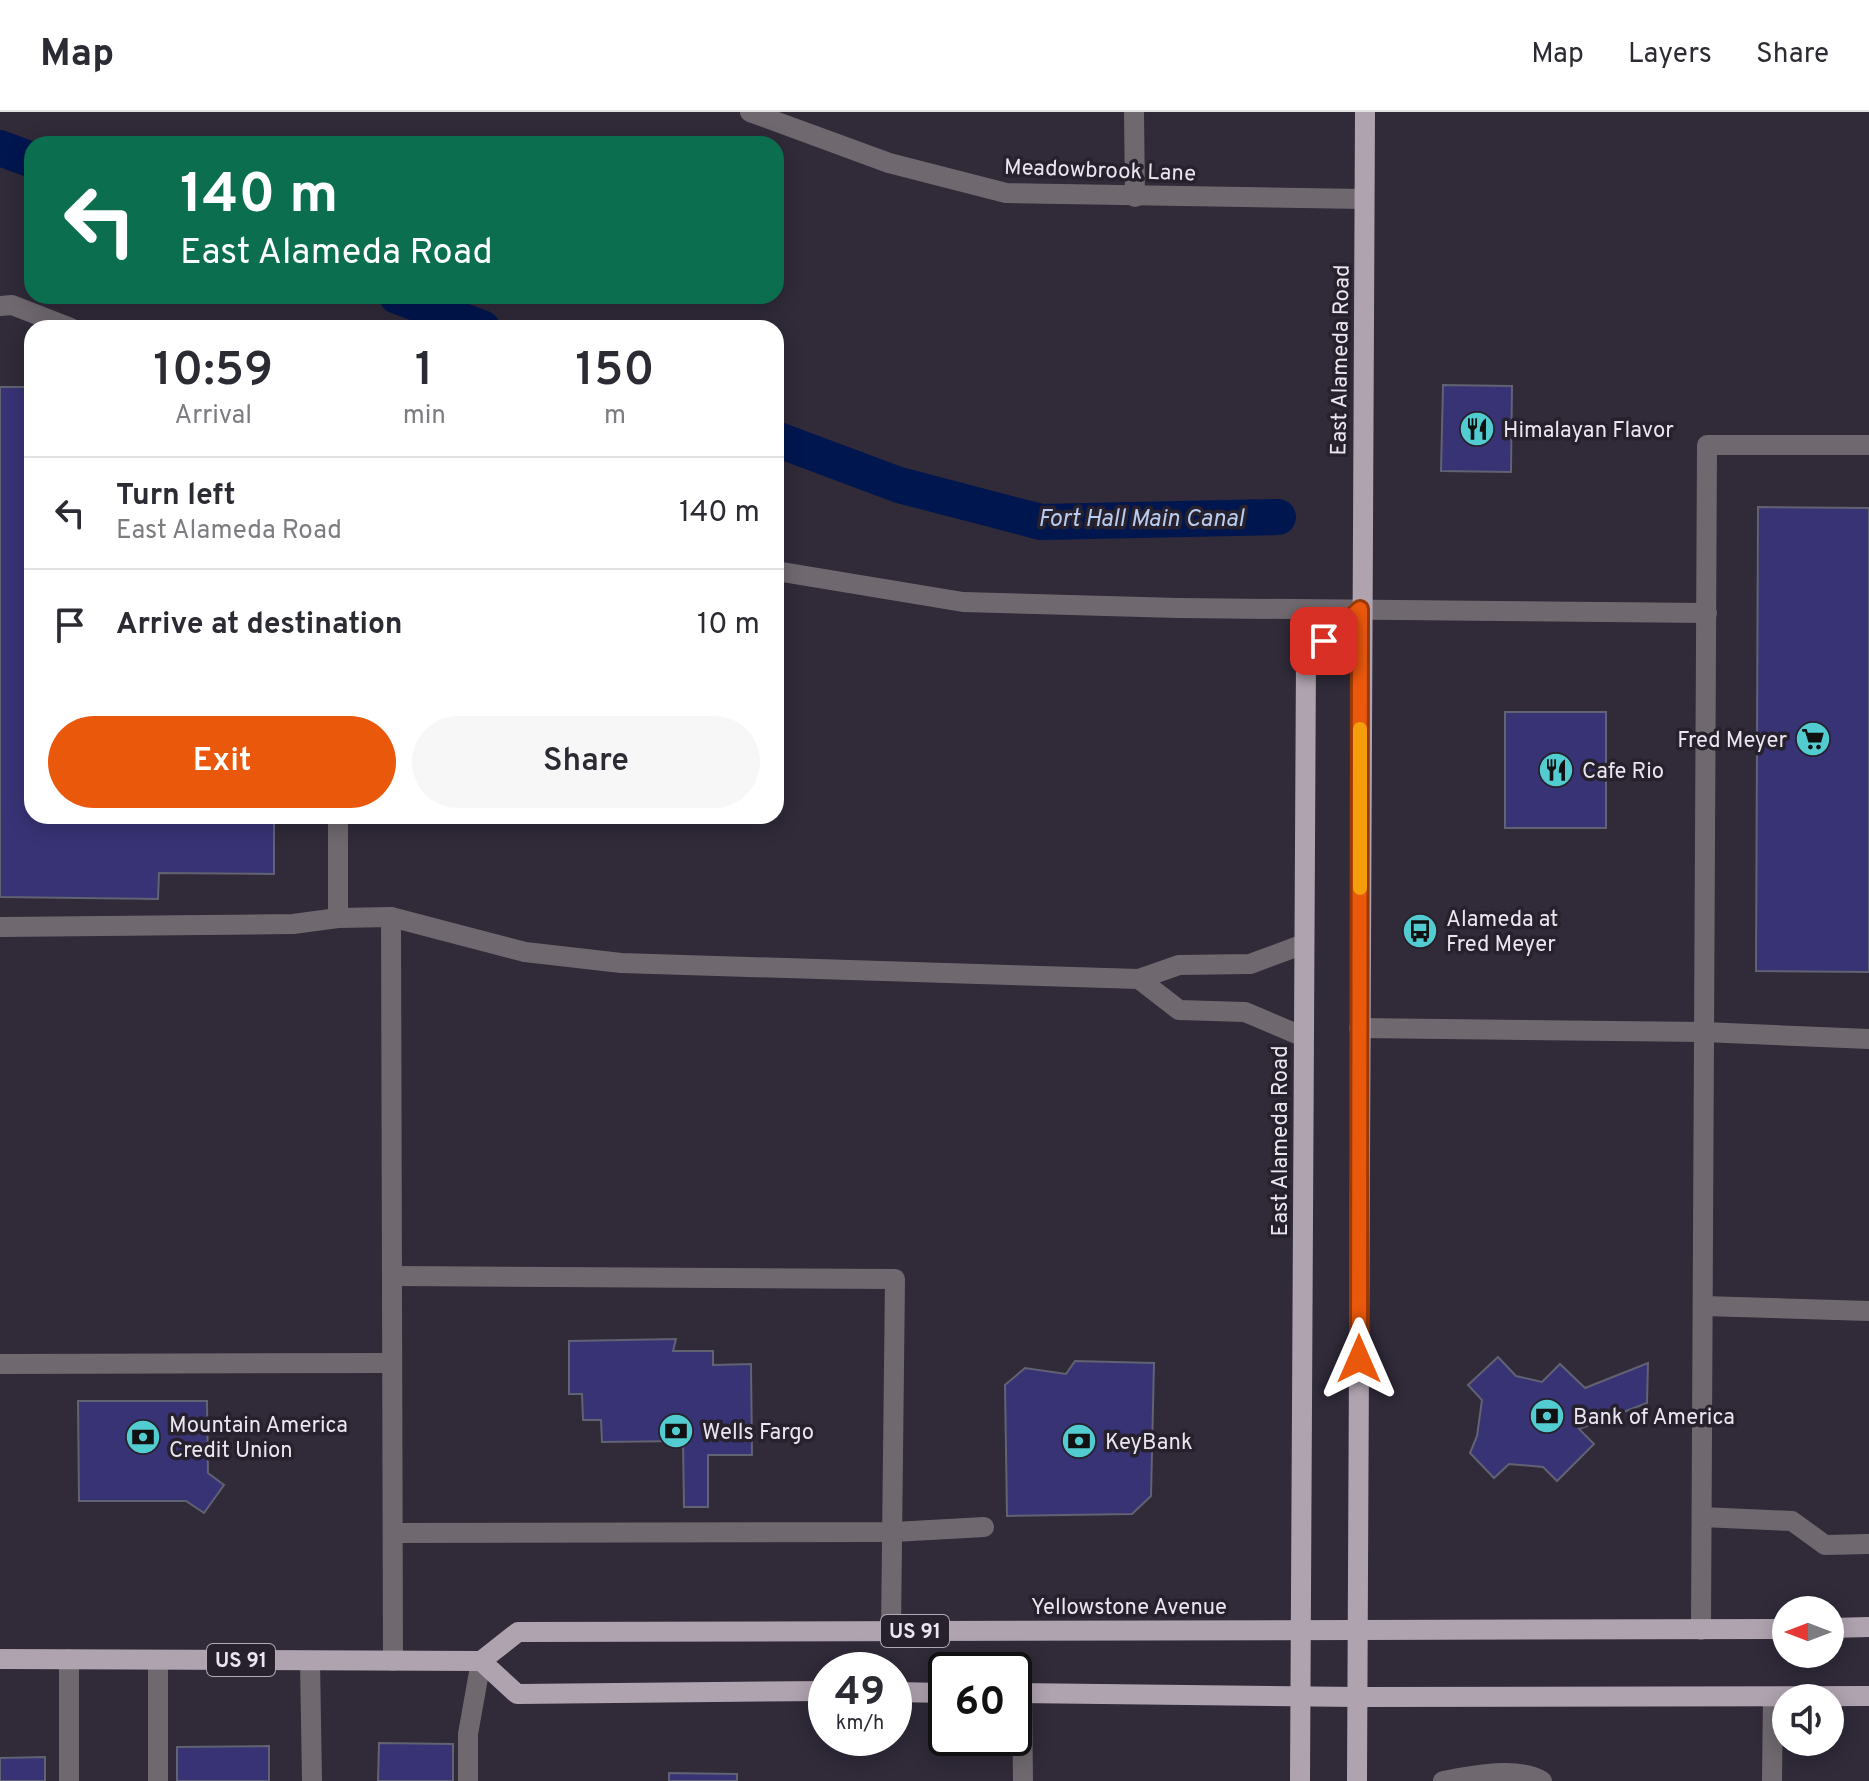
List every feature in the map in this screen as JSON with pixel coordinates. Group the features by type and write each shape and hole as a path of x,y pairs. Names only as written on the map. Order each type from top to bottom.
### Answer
{"main road":[{"name":"East Alameda Road","path":"1357,1781 1360,609 1365,112"},
{"name":"East Alameda Road","path":"1300,1781 1306,657 1360,609"},
{"path":"1844,1628 1869,1627"},
{"name":"Yellowstone Avenue","path":"481,1661 518,1632 1772,1629"},
{"name":"US 91","path":"0,1659 481,1661"},
{"path":"481,1661 517,1694 808,1691"},
{"path":"1032,1694 1772,1697"},
{"path":"1844,1696 1869,1696"}],"street":[{"name":"Meadowbrook Lane","path":"750,112 889,163 1006,193 1364,199"},
{"path":"1134,112 1135,197"},
{"path":"0,306 12,305 50,320"},
{"path":"1701,1630 1707,445 1869,445"},
{"path":"784,572 963,602 1707,613"},
{"path":"338,824 338,918"},
{"path":"0,927 293,924 338,918 391,917 525,952 621,963 1139,979 1179,965 1250,964 1304,944"},
{"path":"391,917 393,1661"},
{"path":"1139,979 1179,1010 1245,1012 1304,1037"},
{"path":"1359,1028 1704,1032 1869,1039"},
{"path":"394,1276 895,1279 891,1631"},
{"path":"1703,1306 1869,1311"},
{"path":"0,1364 391,1363"},
{"path":"1702,1517 1792,1521 1825,1545 1869,1544"},
{"path":"393,1533 894,1532 984,1527"},
{"path":"69,1659 69,1781"},
{"path":"158,1660 158,1781"},
{"path":"310,1661 312,1781"},
{"path":"468,1781 468,1734 481,1661"},
{"path":"1022,1756 1023,1781"},
{"path":"1772,1756 1772,1781"},
{"path":"1443,1781 1491,1775 1532,1775 1542,1781"}],"building":[{"name":"Himalayan Flavor","path":"1443,385 1512,386 1511,472 1441,471"},
{"path":"0,387 24,387 24,824 274,824 274,874 159,873 158,899 0,897"},
{"name":"Fred Meyer","path":"1758,507 1869,508 1869,972 1756,971"},
{"name":"Cafe Rio","path":"1505,712 1606,712 1606,828 1505,828"},
{"name":"Wells Fargo","path":"676,1339 673,1351 713,1351 713,1365 751,1364 752,1455 708,1455 708,1507 684,1507 683,1441 602,1442 601,1420 583,1420 582,1394 569,1394 569,1341"},
{"name":"Bank of America","path":"1498,1357 1516,1376 1542,1382 1560,1364 1585,1388 1648,1363 1647,1403 1579,1429 1594,1444 1557,1481 1543,1467 1509,1464 1494,1478 1470,1453 1477,1436 1482,1400 1468,1385"},
{"name":"KeyBank","path":"1075,1361 1154,1363 1151,1496 1132,1514 1007,1516 1005,1385 1025,1368 1066,1374"},
{"name":"Mountain America Credit Union","path":"78,1401 207,1401 208,1473 224,1485 204,1513 186,1501 79,1501"},
{"path":"379,1743 453,1744 453,1781 378,1781"},
{"path":"269,1746 269,1781 177,1781 177,1747"},
{"path":"45,1757 45,1781 0,1781 0,1758"},
{"path":"669,1773 737,1774 737,1781 669,1781"}],"waterway":[{"name":"Fort Hall Main Canal","path":"0,148 24,157"},
{"name":"Fort Hall Main Canal","path":"418,304 461,320"},
{"name":"Fort Hall Main Canal","path":"784,442 899,485 1041,522 1278,517"}],"slow traffic":[{"path":"1360,729 1360,888"}],"place":[{"name":"Himalayan Flavor","path":"1477,429"},
{"name":"Fred Meyer","path":"1813,739"},
{"name":"Cafe Rio","path":"1556,770"},
{"name":"Alameda at Fred Meyer","path":"1420,931"},
{"name":"Bank of America","path":"1547,1416"},
{"name":"Wells Fargo","path":"676,1431"},
{"name":"Mountain America Credit Union","path":"143,1437"},
{"name":"KeyBank","path":"1079,1441"}],"route":[{"path":"1324,641 1360,609 1359,1359"}]}
